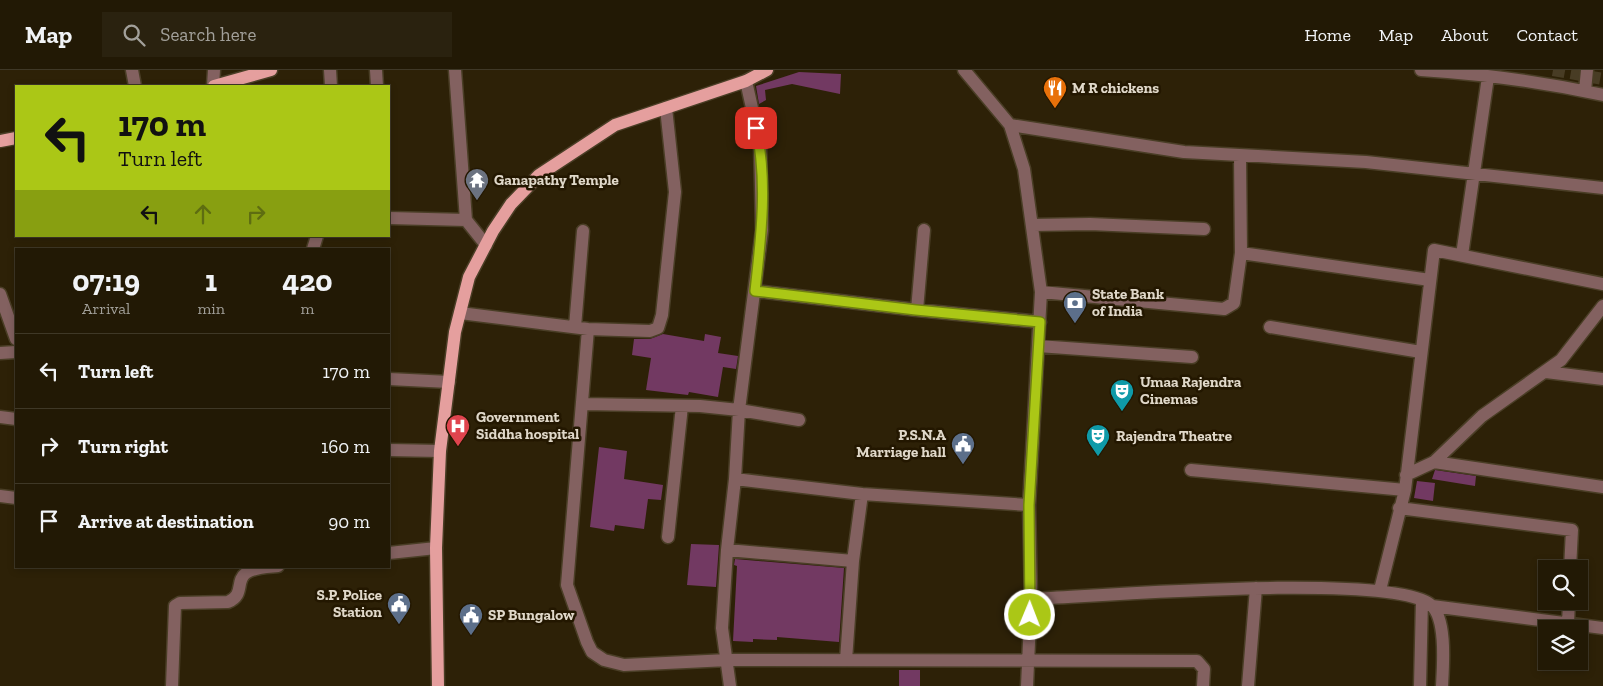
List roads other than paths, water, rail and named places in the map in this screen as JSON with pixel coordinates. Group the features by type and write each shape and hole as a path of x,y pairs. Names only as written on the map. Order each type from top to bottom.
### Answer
{"main road":[{"path":"218,85 271,70"},
{"path":"438,686 436,548 440,451 460,313 469,277 486,245 511,204 539,174 615,125 746,81 767,70"},
{"path":"0,140 15,138"}],"street":[{"path":"132,70 135,85"},
{"path":"214,70 214,85"},
{"path":"330,70 331,85"},
{"path":"376,70 377,85"},
{"path":"455,70 466,220 486,245"},
{"path":"964,70 1010,125 1024,169 1041,292 1029,505 1031,600 1027,686"},
{"path":"1421,70 1558,85 1603,95"},
{"path":"1585,91 1587,70"},
{"path":"1462,255 1472,175 1488,77"},
{"path":"730,686 728,660 722,628 727,550 735,479 739,410 762,230 760,144 746,81"},
{"path":"460,313 582,328 650,331 658,328 662,316 675,192 666,108"},
{"path":"1010,125 1184,152 1240,157 1366,162 1603,188"},
{"path":"1041,292 1224,309 1234,302 1241,253 1240,157"},
{"path":"390,218 466,220"},
{"path":"1032,225 1090,224 1204,229"},
{"path":"916,310 924,230"},
{"path":"583,231 583,404 567,585 592,652 604,660 624,665 728,660 1197,662 1202,664 1204,670 1203,686"},
{"path":"1380,590 1405,490 1434,250 1603,284"},
{"path":"1241,253 1430,280"},
{"path":"755,291 1040,322"},
{"path":"0,294 15,336"},
{"path":"1406,475 1434,462 1482,416 1561,360 1603,306"},
{"path":"1270,327 1421,352"},
{"path":"1038,346 1192,357"},
{"path":"0,357 0,353 15,352"},
{"path":"1546,372 1603,379"},
{"path":"390,379 449,382"},
{"path":"583,404 682,406 739,410 799,420"},
{"path":"668,537 682,406"},
{"path":"0,417 15,419"},
{"path":"390,450 440,451"},
{"path":"1434,462 1603,487"},
{"path":"1191,470 1405,490"},
{"path":"735,479 862,494 1029,505"},
{"path":"846,660 853,561 862,494"},
{"path":"0,496 15,498"},
{"path":"1400,508 1572,530 1570,560"},
{"path":"390,553 436,548"},
{"path":"727,550 853,561"},
{"path":"172,686 175,606 180,603 228,602 234,600 238,595 242,578 247,572 268,568"},
{"path":"1031,600 1256,588 1380,590 1427,603 1541,620"},
{"path":"1248,686 1256,588"},
{"path":"1427,603 1442,635 1442,686"},
{"path":"1420,686 1427,603"},
{"path":"1588,626 1603,628"}],"tunnel":[{"path":"1553,70 1603,79"}],"place":[{"name":"M R chickens","path":"1055,109"},
{"name":"Ganapathy Temple","path":"477,201"},
{"name":"State Bank of India","path":"1075,324"},
{"name":"Umaa Rajendra Cinemas","path":"1122,412"},
{"name":"Government Siddha hospital","path":"458,447"},
{"name":"Rajendra Theatre","path":"1098,457"},
{"name":"P.S.N.A Marriage hall","path":"963,465"},
{"name":"S.P. Police Station","path":"399,625"},
{"name":"SP Bungalow","path":"471,636"}]}
